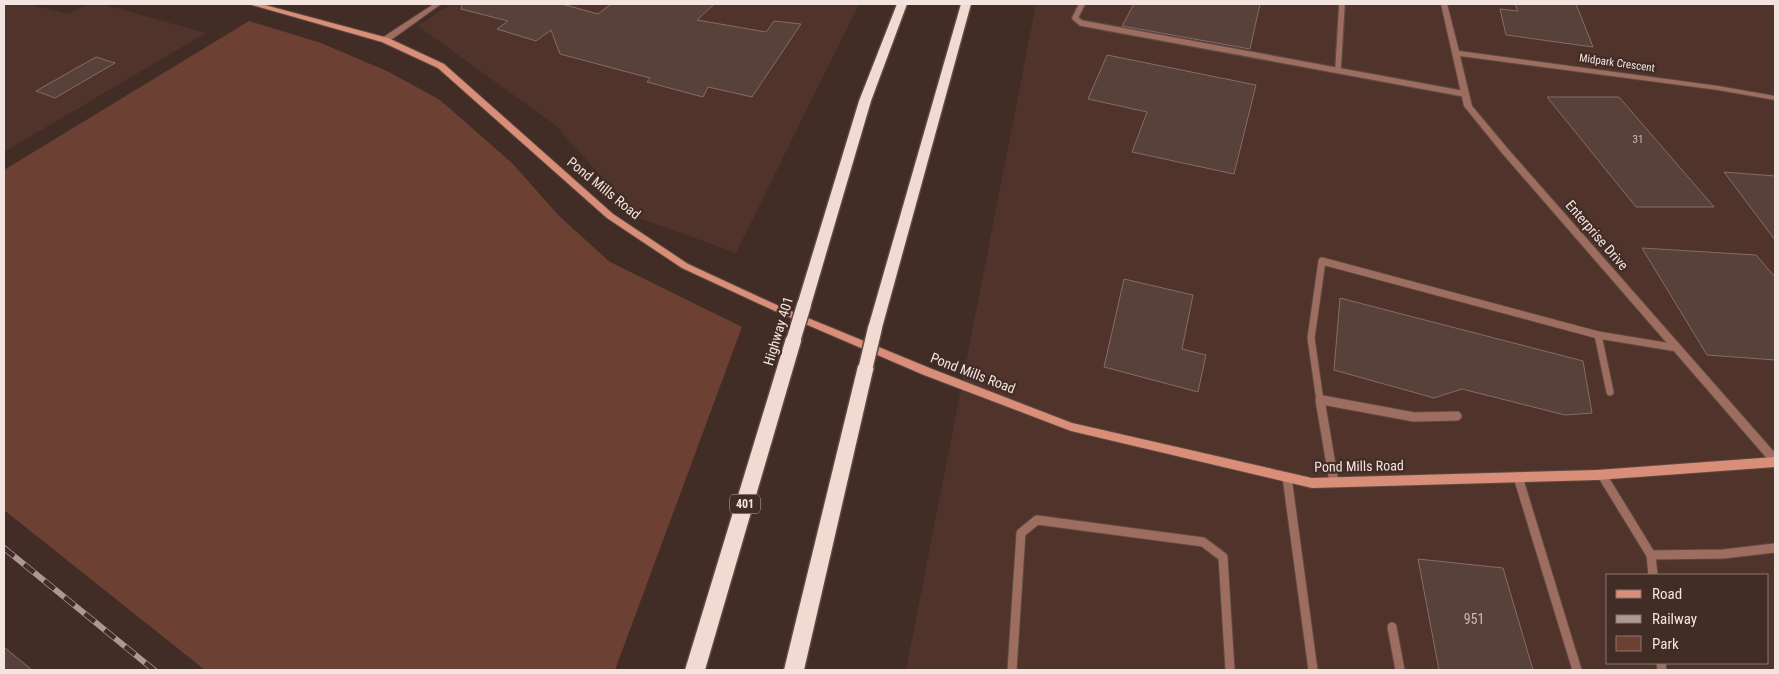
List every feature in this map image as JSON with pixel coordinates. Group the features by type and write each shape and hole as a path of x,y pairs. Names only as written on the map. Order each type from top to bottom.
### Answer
{"highway":[{"name":"Highway 401","path":"695,670 865,101 902,4"},
{"path":"794,670 875,328 966,4"}],"main road":[{"name":"Pond Mills Road","path":"254,4 385,40 441,66 610,216 685,266 778,309 919,368 1071,427 1312,483 1602,474 1775,461"}],"street":[{"path":"385,40 438,4"},
{"name":"Enterprise Drive","path":"1444,4 1468,106 1504,151 1775,461"},
{"name":"Midpark Crescent","path":"1456,53 1718,88 1775,98"}],"lane":[{"path":"1082,4 1075,18 1081,23 1465,94"},
{"path":"1338,70 1342,4"},
{"path":"1334,482 1312,338 1322,261 1598,335 1677,348"},
{"path":"1598,335 1610,392"},
{"path":"1320,400 1414,417 1457,416"},
{"path":"1602,474 1651,555 1653,574"},
{"path":"1287,477 1313,670"},
{"path":"1518,477 1577,670"},
{"path":"1012,670 1020,533 1037,520 1203,542 1210,547 1222,557 1230,670"},
{"path":"1651,555 1723,554 1775,548"},
{"path":"1392,627 1400,670"}],"shaded area":[{"path":"4,4 28,4 68,14 88,4 102,4 206,33 4,152"},
{"path":"451,4 859,4 736,253 639,218 555,125 418,26"},
{"path":"1036,4 1775,4 1775,670 906,670"}],"green space":[{"path":"249,21 321,43 389,72 440,100 512,163 559,216 610,262 742,327 615,670 205,670 4,510 4,170"}],"building":[{"path":"462,4 562,4 598,14 611,4 714,4 697,20 766,32 774,21 801,24 752,97 708,87 703,97 647,82 650,78 560,54 551,30 536,41 497,29 508,21 461,9"},
{"path":"1134,4 1260,4 1250,49 1122,26"},
{"path":"1515,4 1576,4 1593,47 1506,35 1500,9 1518,11"},
{"path":"1107,55 1256,85 1234,174 1132,152 1147,112 1088,99"},
{"path":"96,57 115,63 55,98 36,91"},
{"path":"1547,97 1619,97 1714,207 1636,207"},
{"path":"1724,172 1775,176 1775,240"},
{"path":"1642,248 1756,255 1775,277 1775,360 1707,355"},
{"path":"1124,279 1193,295 1182,349 1206,355 1198,392 1104,367"},
{"path":"1340,298 1583,361 1592,413 1565,415 1462,389 1434,398 1334,370"},
{"path":"1418,559 1503,568 1533,670 1439,670"},
{"path":"4,647 32,670 4,670"}],"railway":[{"path":"4,548 154,670"}]}
